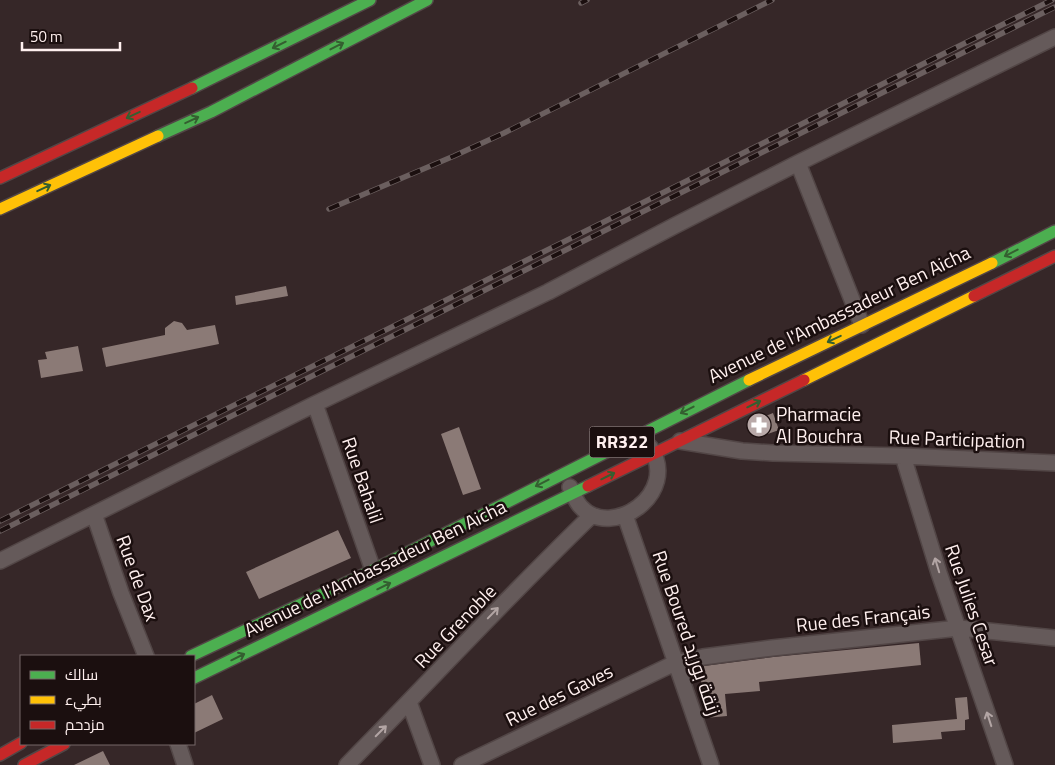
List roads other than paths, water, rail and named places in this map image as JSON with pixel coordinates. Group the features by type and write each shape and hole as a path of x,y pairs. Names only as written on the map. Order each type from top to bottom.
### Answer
{"main road":[{"path":"0,178 194,87 370,0"},
{"path":"0,209 211,112 427,0"},
{"name":"Avenue de l'Ambassadeur Ben Aicha","path":"193,655 373,570 562,472 1055,232"},
{"name":"Avenue de l'Ambassadeur Ben Aicha","path":"195,678 1055,256"},
{"path":"0,755 20,744"},
{"path":"24,765 62,745"}],"street":[{"path":"0,561 315,404 548,292 676,224 1055,37"},
{"path":"798,163 862,325"},
{"name":"Rue Bahalil","path":"315,404 373,570"},
{"path":"562,472 582,508 592,515 603,517 625,515 638,508 651,494 657,476 658,463 641,433"},
{"name":"Rue Participation","path":"679,441 742,451 1055,463"},
{"name":"Rue Julies Cesar","path":"903,456 939,573 1005,765"},
{"name":"Rue de Dax","path":"94,514 121,593 146,655"},
{"name":"Rue Grenoble","path":"347,765 493,613 592,515"},
{"name":"Rue Boured زنقة بوريد","path":"625,515 710,765"},
{"name":"Rue des Français","path":"675,663 703,657 772,648 959,628 1055,638"},
{"name":"Rue des Gaves","path":"462,765 675,663"},
{"path":"409,702 432,765"},
{"path":"178,745 185,765"}],"railway":[{"path":"581,3 587,0"},
{"path":"329,209 504,133 772,0"},
{"path":"0,521 1052,0"},
{"path":"0,531 1055,7"}],"place":[{"name":"Pharmacie Al Bouchra","path":"759,425"}]}
